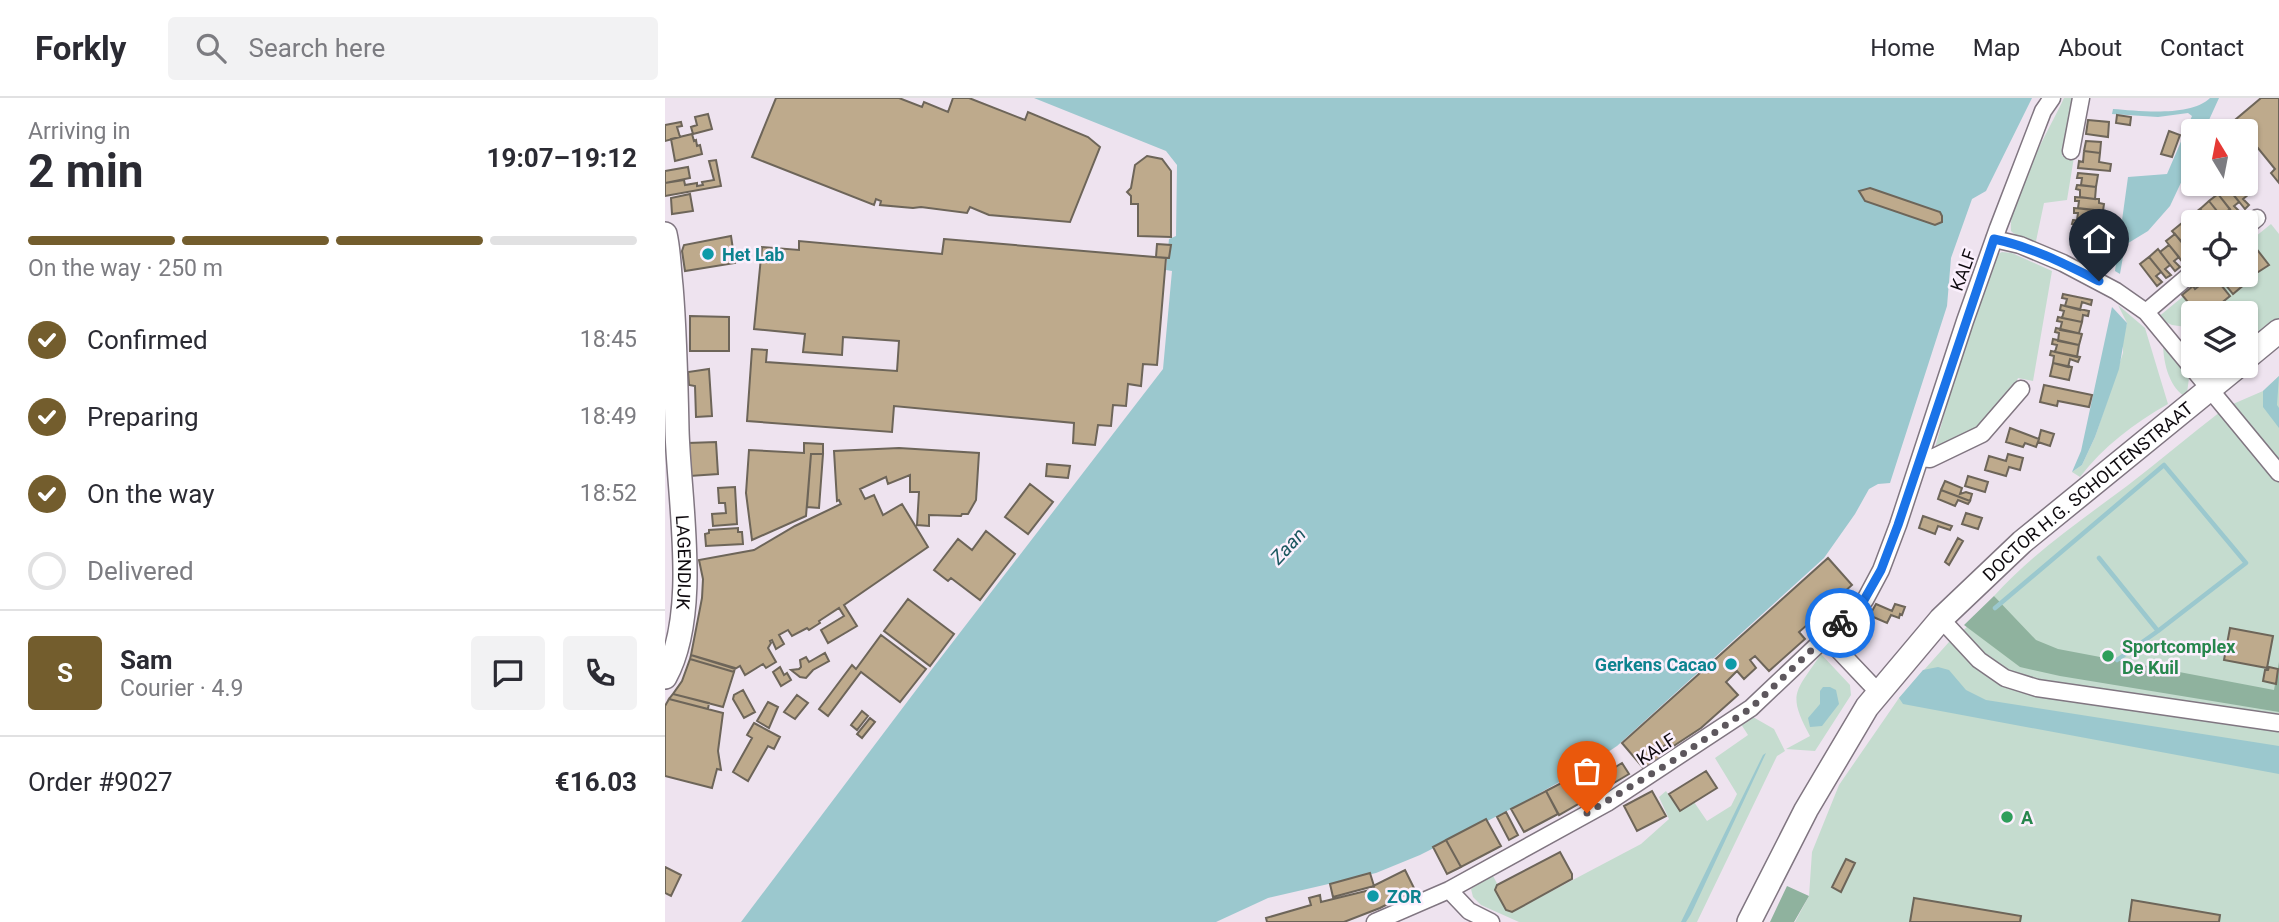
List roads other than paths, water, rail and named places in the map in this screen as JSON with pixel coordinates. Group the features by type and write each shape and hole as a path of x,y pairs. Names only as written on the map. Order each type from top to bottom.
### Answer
{"main road":[{"name":"LAGENDIJK","path":"665,234 674,329 686,582 681,624 671,666 665,677"},
{"path":"2258,348 2279,331"},
{"name":"DOCTOR H.G. SCHOLTENSTRAAT","path":"1749,922 1806,810 1867,707 1941,619 2022,542 2216,396 2229,378"}],"street":[{"name":"KALF","path":"1375,922 1449,890 1607,803 1694,747 1751,708 1864,600 1881,570 1898,525 1994,239 2033,137 2052,98"},
{"path":"2071,152 2081,98"},
{"path":"1994,239 2020,245 2063,262 2116,291 2146,312 2279,473"},
{"path":"2146,312 2181,282"},
{"path":"1921,458 1930,460 1982,434 2021,389"},
{"path":"1941,619 1979,660 2005,678 2037,688 2279,723"},
{"path":"1826,637 1879,692"},
{"path":"1449,890 1469,911 1491,922"}],"water":[{"name":"Zaan","path":"1034,98 2032,98 1986,191 1972,199 1951,258 1947,306 1890,483 1878,484 1869,489 1824,558 1617,746 1584,768 1517,806 1420,855 1376,873 1268,898 1216,922 741,922 1163,369 1172,271 1166,270 1169,239 1176,236 1177,165 1166,151"},
{"path":"2210,98 2219,98 2209,119 2191,119 2192,116 2188,113 2158,117 2112,114 2113,109 2178,110 2201,104"},
{"path":"2181,142 2181,183 2170,206 2148,231 2125,245 2120,274 2115,271 2128,177 2167,174"},
{"path":"2112,307 2127,323 2119,369 2095,437 2082,465 2072,472 2081,451"},
{"path":"2279,376 2279,428 2263,407 2263,391"},
{"path":"1938,667 1949,670 1966,690 1986,700 2279,746 2279,774 1903,704 1899,698 1923,670"},
{"path":"1823,687 1836,690 1839,704 1822,726 1810,727 1808,718 1820,704 1820,691"},
{"path":"1766,753 1691,914 1686,922 1681,922 1763,755"}],"waterway":[{"path":"1995,608 2164,465 2246,563 2158,631"},
{"path":"2099,558 2158,631 2117,660"}],"place":[{"name":"Het Lab","path":"708,254"},
{"name":"Sportcomplex De Kuil","path":"2108,656"},
{"name":"Gerkens Cacao","path":"1731,664"},
{"name":"A","path":"2007,817"},
{"name":"ZOR","path":"1373,896"}]}
